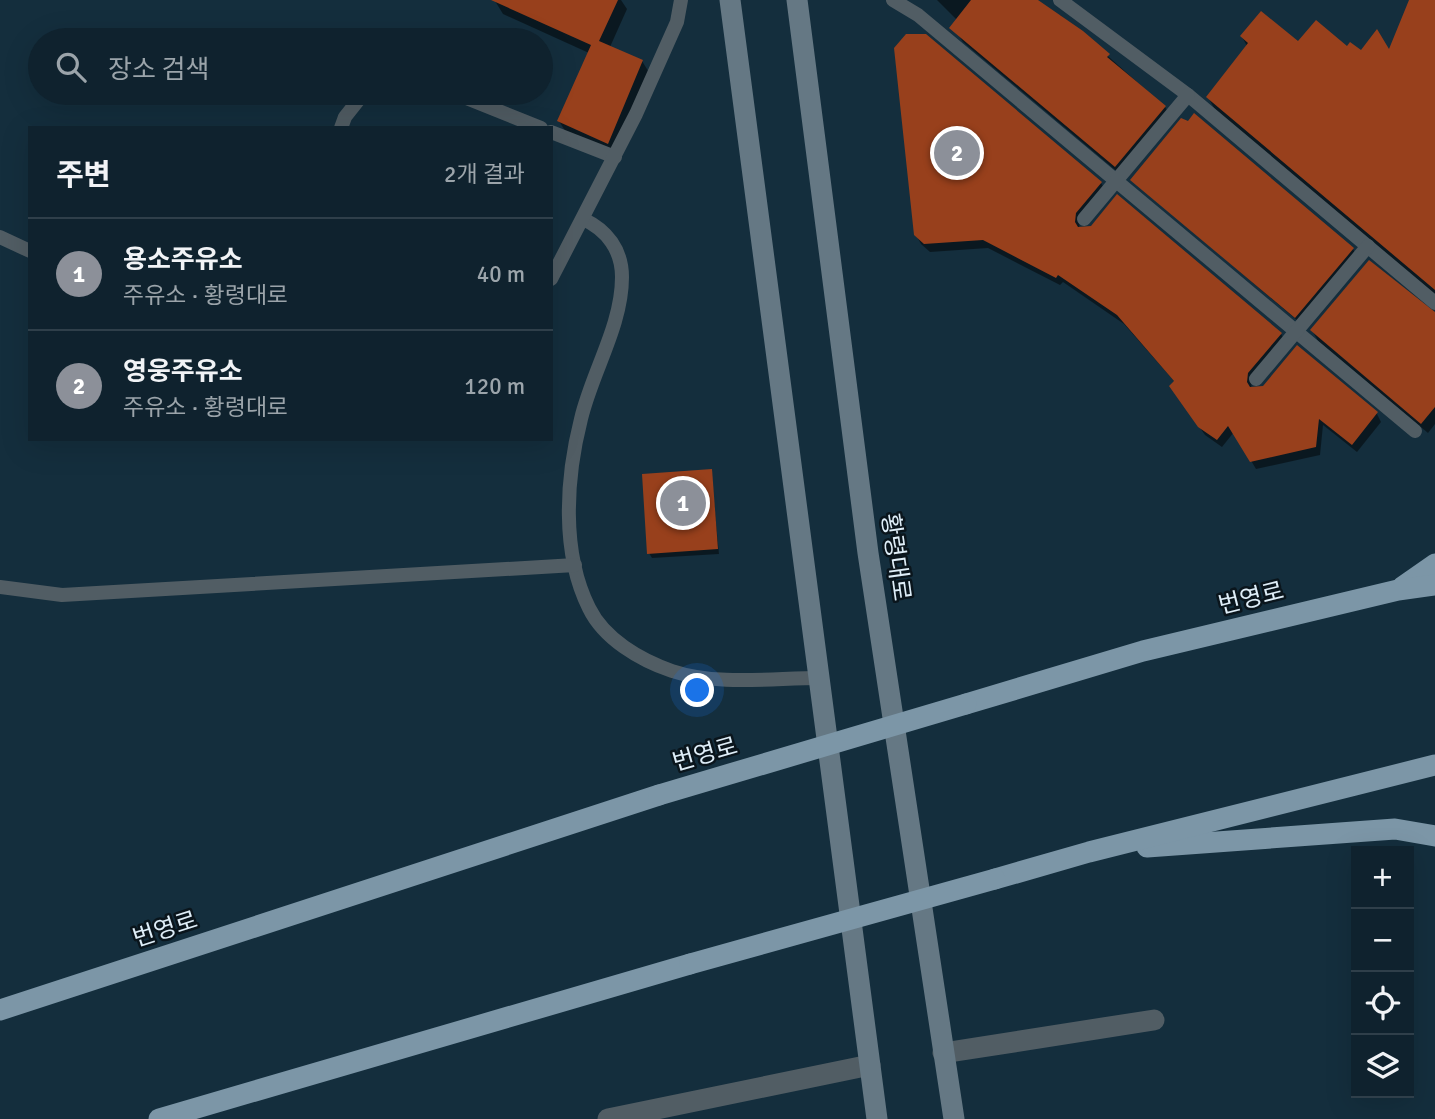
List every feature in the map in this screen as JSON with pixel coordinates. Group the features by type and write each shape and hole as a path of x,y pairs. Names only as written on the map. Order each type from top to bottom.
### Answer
{"highway":[{"path":"1398,590 1435,564"},
{"name":"번영로","path":"0,1010 659,795 1143,651 1398,590 1435,585"},
{"path":"159,1119 690,964 1089,852 1435,765"},
{"path":"1089,852 1395,829 1435,835"}],"main road":[{"path":"730,0 877,1119"},
{"name":"황령대로","path":"797,0 868,554 954,1119"}],"street":[{"path":"943,1053 1154,1020"},
{"path":"608,1119 870,1065"}],"lane":[{"path":"553,275 615,157 677,22 681,0"},
{"path":"893,0 918,15 1415,431"},
{"path":"1060,0 1188,95 1435,303"},
{"path":"1084,219 1188,95"},
{"path":"342,126 354,105"},
{"path":"486,105 536,126"},
{"path":"553,133 615,157"},
{"path":"583,219 599,226 612,240 622,274 619,311 580,421 568,508 575,565 589,609 611,636 637,656 674,672 723,679 820,678"},
{"path":"0,237 28,250"},
{"path":"1256,379 1368,246"},
{"path":"0,587 62,596 575,565"}],"building":[{"path":"491,0 618,0 599,41 643,60 608,144 557,121 591,45"},
{"path":"971,0 1038,0 1083,31 1110,54 1107,57 1166,106 1115,167 949,28"},
{"path":"1409,0 1435,0 1435,290 1206,97 1248,43 1240,36 1261,11 1298,41 1316,20 1347,46 1350,42 1361,50 1377,29 1389,49"},
{"path":"906,34 926,34 1102,182 1076,213 1075,222 1078,227 1091,226 1117,194 1282,333 1248,373 1247,382 1250,387 1263,386 1297,345 1378,412 1352,445 1319,419 1316,447 1250,462 1228,426 1217,440 1198,427 1169,386 1174,381 1117,315 1058,275 1056,278 983,240 924,244 914,235 894,48"},
{"path":"1194,113 1354,248 1295,318 1130,180 1181,118 1188,121"},
{"path":"1369,260 1435,312 1435,407 1421,424 1310,330"},
{"path":"712,469 718,549 647,554 642,474"}],"place":[{"name":"영웅주유소","path":"957,153"},
{"name":"용소주유소","path":"683,503"}]}
